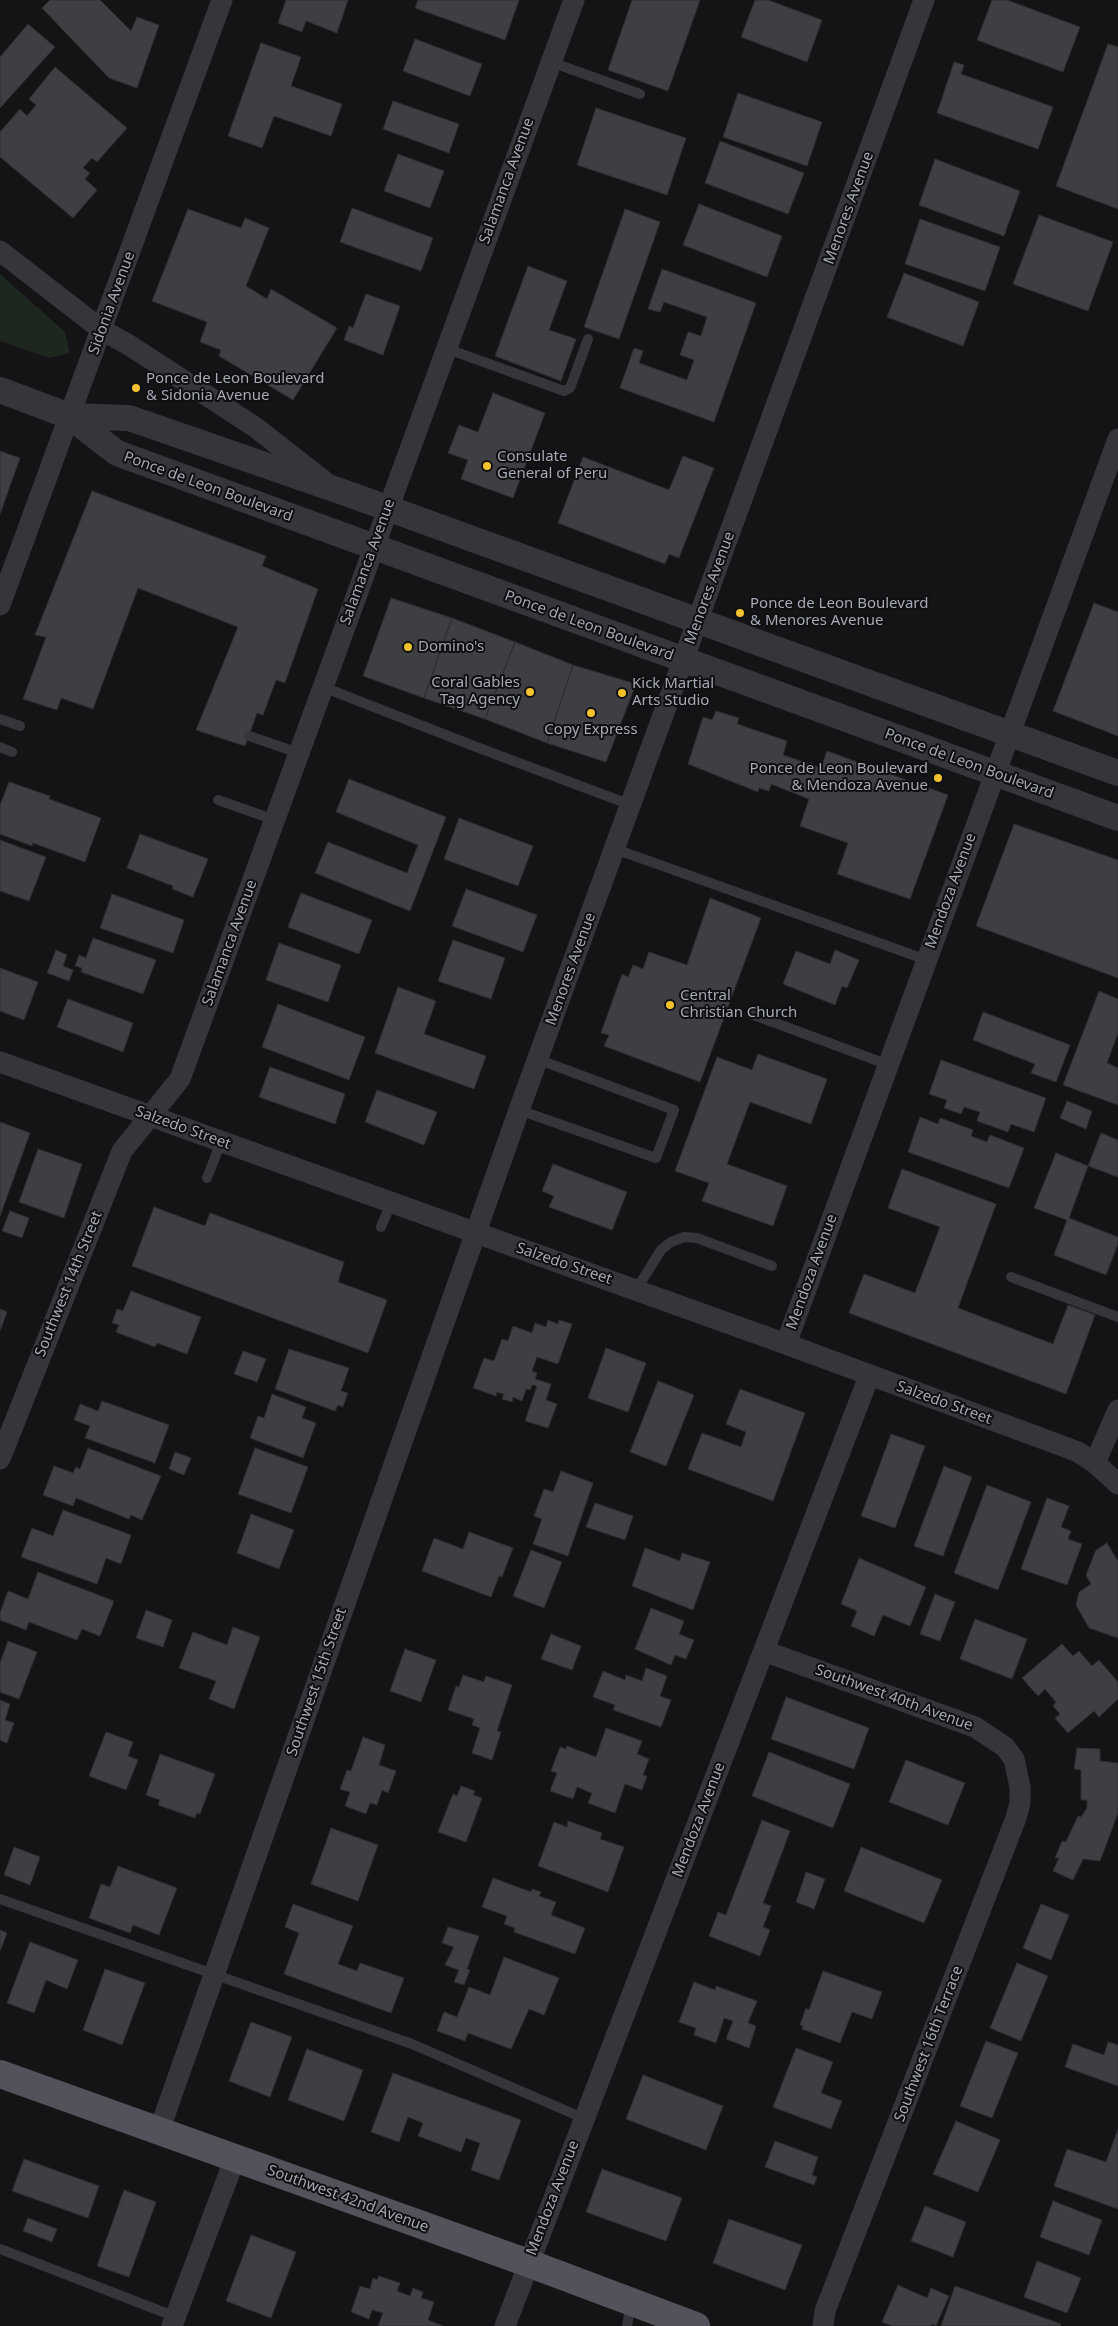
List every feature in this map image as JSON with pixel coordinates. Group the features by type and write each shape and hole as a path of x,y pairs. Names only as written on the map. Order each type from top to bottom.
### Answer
{"main road":[{"name":"Southwest 42nd Avenue","path":"0,2074 528,2263 629,2314 696,2326"}],"street":[{"name":"Sidonia Avenue","path":"0,605 7,566 69,416 102,330 222,0"},
{"name":"Salamanca Avenue","path":"151,1116 180,1079 574,0"},
{"name":"Menores Avenue","path":"474,1232 924,0"},
{"path":"0,251 102,330 129,345 255,427 332,488"},
{"name":"Ponce de Leon Boulevard","path":"0,390 69,416 117,454 1118,818"},
{"name":"Ponce de Leon Boulevard","path":"69,416 129,418 388,508 1118,773"},
{"name":"Mendoza Avenue","path":"786,1344 994,772 1118,439"},
{"name":"Salzedo Street","path":"0,1062 786,1344 1057,1444 1078,1452 1095,1463 1118,1484"},
{"name":"Southwest 14th Street","path":"0,1459 4,1433 122,1151 151,1116"},
{"name":"Southwest 15th Street","path":"159,2131 474,1232"},
{"name":"Mendoza Avenue","path":"505,2326 583,2118 869,1376"},
{"path":"1095,1463 1118,1410"},
{"name":"Southwest 40th Avenue","path":"764,1651 976,1727 1005,1747 1014,1759"},
{"name":"Southwest 16th Terrace","path":"823,2326 825,2311 1016,1818 1020,1803 1020,1787 1014,1759"},
{"path":"174,2321 234,2158"}],"lane":[{"path":"551,62 640,94"},
{"path":"446,348 564,391 570,388 588,339"},
{"path":"323,687 631,805"},
{"path":"0,719 20,726"},
{"path":"249,736 299,753"},
{"path":"0,747 12,752"},
{"path":"218,800 275,820"},
{"path":"615,849 927,960"},
{"path":"752,1014 889,1065"},
{"path":"519,1110 656,1158 674,1110 537,1059"},
{"path":"207,1178 221,1142"},
{"path":"381,1227 391,1203"},
{"path":"636,1290 661,1250 671,1242 684,1237 697,1238 772,1266"},
{"path":"1011,1277 1118,1317"},
{"path":"0,1899 412,2044 583,2118"},
{"path":"0,2250 174,2321"}],"shaded area":[{"path":"0,274 65,332 70,353 49,358 0,341"}],"building":[{"path":"50,0 100,0 131,31 137,17 159,25 137,88 109,78 42,8"},
{"path":"286,0 348,0 337,33 306,21 302,32 278,23"},
{"path":"418,0 519,0 505,40 415,8"},
{"path":"632,0 700,0 668,91 608,70"},
{"path":"755,0 768,0 822,20 807,62 741,37"},
{"path":"992,0 1007,0 1080,27 1063,72 977,40"},
{"path":"28,24 55,47 0,108 0,57"},
{"path":"415,39 482,64 470,96 403,71"},
{"path":"261,43 301,57 291,86 342,104 331,136 274,116 262,148 228,136"},
{"path":"1108,44 1118,47 1118,209 1056,186"},
{"path":"954,62 964,65 961,74 1053,107 1038,149 937,113"},
{"path":"55,67 127,128 97,162 92,158 83,168 90,173 85,179 97,190 73,218 0,157 0,132 20,109 27,116 36,105 29,99"},
{"path":"738,93 822,122 807,166 723,137"},
{"path":"393,101 459,124 449,153 383,129"},
{"path":"596,108 686,138 667,195 577,165"},
{"path":"720,141 804,173 788,214 705,183"},
{"path":"398,154 444,171 430,208 384,191"},
{"path":"935,159 1020,191 1004,236 919,205"},
{"path":"699,204 782,236 767,277 683,245"},
{"path":"352,208 433,238 421,271 340,242"},
{"path":"188,209 241,228 245,218 269,228 246,286 267,299 271,289 337,328 293,400 219,356 221,350 200,342 207,322 152,301"},
{"path":"625,209 660,222 619,339 584,327"},
{"path":"1039,215 1113,242 1088,311 1013,284"},
{"path":"920,219 1000,247 985,291 905,264"},
{"path":"528,266 567,281 549,330 576,339 561,381 495,356"},
{"path":"662,269 756,303 714,422 620,388 634,348 643,351 639,363 687,380 694,360 680,355 688,332 701,336 707,317 664,302 660,312 648,309"},
{"path":"904,273 979,302 963,346 887,317"},
{"path":"366,294 400,306 383,355 344,340 349,326 353,328"},
{"path":"493,393 545,413 513,498 461,479 468,460 448,453 459,425 478,432"},
{"path":"0,451 20,458 0,514"},
{"path":"683,456 714,468 679,558 669,554 665,564 558,523 583,457 669,490"},
{"path":"92,491 266,556 262,566 318,589 285,683 276,680 263,715 257,713 245,746 196,730 238,627 138,588 93,709 61,698 57,710 23,699 46,637 35,635"},
{"name":"Domino's","path":"391,598 452,618 424,698 363,676"},
{"path":"1094,603 1118,612 1118,736 1053,711"},
{"path":"452,618 515,642 485,719 424,698"},
{"name":"Coral Gables Tag Agency","path":"515,642 573,665 547,743 485,719"},
{"name":"Copy Express","path":"573,665 636,684 606,762 547,743"},
{"path":"716,711 739,718 737,724 787,741 783,755 821,768 827,751 948,795 910,899 837,874 848,843 800,826 809,799 771,784 769,791 759,788 758,792 688,764 703,717 712,720"},
{"path":"349,779 446,817 410,911 315,873 328,842 407,873 418,845 336,812"},
{"path":"9,782 50,796 49,799 101,818 85,862 33,843 32,846 0,834 0,805"},
{"path":"459,818 533,846 518,886 444,859"},
{"path":"1014,824 1118,860 1118,978 976,926"},
{"path":"140,834 208,859 193,897 172,889 173,886 127,868"},
{"path":"0,840 46,857 29,901 0,891"},
{"path":"466,889 537,915 523,952 452,926"},
{"path":"301,893 372,920 359,954 288,927"},
{"path":"112,894 184,920 173,953 100,928"},
{"name":"Central Christian Church","path":"710,898 761,918 700,1082 604,1046 609,1035 601,1033 622,974 628,977 633,965 643,969 649,952 687,965"},
{"path":"93,938 156,960 143,994 81,972 82,968 75,966 79,955 86,958"},
{"path":"453,940 505,958 491,999 438,981"},
{"path":"279,943 341,965 328,1002 266,980"},
{"path":"56,950 67,955 63,966 73,970 69,981 47,973"},
{"path":"835,950 859,960 847,988 842,986 835,1005 783,984 796,951 830,964"},
{"path":"0,968 38,982 24,1020 0,1011"},
{"path":"398,987 436,1001 424,1034 486,1056 474,1089 375,1053"},
{"path":"1099,991 1118,999 1118,1033 1107,1063 1118,1068 1118,1105 1063,1085"},
{"path":"68,999 133,1023 123,1052 57,1027"},
{"path":"278,1004 365,1037 349,1080 262,1047"},
{"path":"983,1012 1070,1045 1056,1082 1031,1073 1035,1064 973,1040"},
{"path":"758,1054 827,1079 811,1124 750,1102 727,1164 787,1186 773,1226 702,1201 709,1183 675,1171 717,1057 752,1070"},
{"path":"941,1060 1046,1098 1034,1132 1011,1124 1008,1132 977,1121 980,1112 964,1107 961,1114 944,1108 947,1100 929,1094"},
{"path":"270,1067 345,1094 335,1124 259,1097"},
{"path":"377,1090 437,1112 424,1145 365,1122"},
{"path":"1067,1101 1092,1111 1086,1129 1060,1118"},
{"path":"920,1117 938,1124 940,1118 973,1130 971,1136 987,1142 990,1135 1024,1148 1009,1188 908,1152"},
{"path":"0,1122 30,1133 0,1216"},
{"path":"1101,1133 1118,1140 1118,1177 1088,1166"},
{"path":"38,1149 82,1164 64,1218 19,1202"},
{"path":"1056,1153 1088,1166 1069,1218 1118,1237 1118,1244 1106,1275 1054,1255 1067,1220 1034,1208"},
{"path":"553,1164 627,1192 612,1230 549,1207 554,1196 542,1191"},
{"path":"902,1169 996,1204 958,1308 1053,1344 1068,1305 1095,1315 1066,1394 849,1313 864,1274 915,1293 940,1227 888,1208"},
{"path":"154,1207 205,1226 210,1213 344,1262 338,1282 387,1300 368,1353 132,1266"},
{"path":"10,1211 29,1218 22,1238 2,1231"},
{"path":"131,1291 201,1317 187,1354 157,1343 155,1347 116,1332 119,1325 112,1323 117,1309 123,1311"},
{"path":"0,1309 7,1312 0,1331"},
{"path":"548,1320 558,1324 559,1320 572,1324 558,1364 537,1357 532,1371 537,1373 535,1379 551,1384 546,1400 557,1404 548,1428 525,1421 537,1386 532,1385 530,1390 526,1389 522,1401 513,1397 512,1402 502,1399 504,1394 497,1392 496,1396 473,1388 484,1358 494,1361 502,1339 508,1341 513,1326 532,1333 535,1323 546,1327"},
{"path":"606,1348 646,1363 628,1412 588,1398"},
{"path":"289,1349 349,1368 341,1391 348,1393 343,1407 338,1405 335,1411 275,1389"},
{"path":"243,1351 266,1359 257,1382 234,1374"},
{"path":"658,1381 694,1395 666,1466 630,1452"},
{"path":"740,1389 805,1413 773,1501 688,1469 702,1433 741,1447 746,1432 726,1424"},
{"path":"272,1394 306,1407 302,1418 316,1423 303,1458 250,1438 258,1416 264,1418"},
{"path":"102,1401 169,1425 155,1463 85,1438 90,1426 74,1420 80,1404 98,1411"},
{"path":"891,1434 925,1446 895,1528 861,1516"},
{"path":"88,1448 161,1476 142,1520 131,1515 129,1519 76,1498 73,1506 43,1495 54,1466 73,1473 76,1467 80,1469"},
{"path":"255,1448 308,1467 291,1513 238,1494"},
{"path":"175,1452 191,1458 184,1475 169,1469"},
{"path":"944,1466 972,1477 943,1556 914,1546"},
{"path":"561,1471 593,1483 568,1556 533,1544 542,1519 534,1516 544,1489 553,1492"},
{"path":"987,1485 1031,1502 998,1590 954,1573"},
{"path":"1047,1498 1069,1506 1061,1527 1071,1531 1068,1539 1082,1544 1067,1585 1021,1569"},
{"path":"595,1503 633,1516 625,1540 586,1527"},
{"path":"63,1510 131,1535 121,1564 106,1558 97,1584 21,1557 32,1528 53,1536"},
{"path":"251,1514 294,1530 279,1569 237,1553"},
{"path":"469,1532 513,1548 502,1577 499,1576 491,1597 422,1571 434,1538 463,1549"},
{"path":"1107,1543 1118,1561 1118,1638 1089,1628 1076,1605 1079,1592 1091,1584 1086,1575 1096,1550"},
{"path":"645,1548 680,1561 682,1553 710,1562 693,1610 632,1586"},
{"path":"531,1550 562,1562 544,1608 513,1596"},
{"path":"859,1558 926,1587 910,1626 883,1615 874,1636 851,1626 857,1611 841,1604"},
{"path":"38,1572 114,1601 100,1636 82,1629 77,1640 29,1622 26,1630 0,1620 0,1613 8,1591 28,1599"},
{"path":"935,1594 955,1602 940,1641 920,1634"},
{"path":"651,1608 684,1621 679,1634 694,1640 686,1659 675,1655 671,1665 635,1649"},
{"path":"146,1610 172,1620 163,1647 136,1638"},
{"path":"975,1619 1027,1639 1012,1679 960,1659"},
{"path":"233,1627 260,1637 234,1709 209,1699 216,1681 179,1668 193,1632 227,1645"},
{"path":"551,1634 581,1646 572,1670 541,1659"},
{"path":"8,1641 37,1652 19,1699 0,1692 0,1663"},
{"path":"1062,1644 1073,1656 1079,1651 1092,1666 1099,1660 1118,1682 1118,1699 1099,1717 1094,1711 1068,1733 1055,1718 1060,1714 1053,1706 1056,1702 1045,1689 1038,1696 1022,1678"},
{"path":"405,1649 436,1660 421,1702 390,1691"},
{"path":"646,1668 667,1676 660,1696 671,1700 661,1727 613,1710 615,1705 593,1697 603,1671 625,1680 626,1675 642,1681"},
{"path":"463,1675 484,1682 486,1676 512,1685 497,1731 501,1732 492,1760 472,1753 480,1728 472,1725 474,1719 448,1710 456,1686 459,1687"},
{"path":"786,1697 869,1728 854,1769 771,1739"},
{"path":"0,1700 10,1704 5,1720 14,1723 7,1743 0,1740"},
{"path":"606,1728 642,1741 637,1754 649,1759 643,1775 647,1776 642,1790 625,1784 615,1813 588,1803 592,1793 577,1787 573,1799 550,1791 557,1773 551,1771 560,1747 566,1749 567,1746 596,1757"},
{"path":"106,1732 133,1742 128,1756 138,1760 126,1790 89,1776"},
{"path":"363,1737 385,1745 379,1765 396,1771 388,1793 382,1790 377,1805 370,1803 366,1814 345,1806 350,1792 340,1789 347,1770 351,1771"},
{"path":"1077,1748 1100,1749 1100,1761 1118,1763 1118,1813 1100,1861 1083,1859 1073,1880 1053,1871 1059,1858 1055,1858 1062,1841 1066,1842 1078,1816 1081,1817 1087,1808 1087,1800 1081,1800 1081,1770 1074,1769"},
{"path":"769,1752 850,1784 833,1828 752,1796"},
{"path":"160,1754 215,1774 200,1814 197,1813 195,1818 158,1805 160,1800 146,1795"},
{"path":"906,1760 965,1783 948,1825 889,1802"},
{"path":"461,1786 475,1791 473,1795 482,1798 466,1842 438,1832 453,1794 457,1796"},
{"path":"762,1820 790,1831 763,1903 771,1906 763,1927 770,1930 760,1956 709,1936 718,1912 726,1915"},
{"path":"568,1821 602,1833 600,1839 624,1847 608,1892 538,1866 554,1822 567,1827"},
{"path":"331,1828 378,1845 358,1901 311,1884"},
{"path":"14,1847 40,1857 30,1885 4,1875"},
{"path":"861,1847 942,1880 924,1923 844,1891"},
{"path":"118,1866 177,1888 159,1935 133,1925 130,1933 89,1918 101,1884 110,1887"},
{"path":"806,1872 825,1879 814,1909 796,1902"},
{"path":"493,1878 531,1892 532,1889 541,1892 539,1896 556,1902 551,1915 585,1928 575,1954 514,1932 515,1928 504,1924 507,1916 482,1907"},
{"path":"293,1904 353,1926 338,1964 357,1971 360,1963 404,1978 391,2013 284,1974 299,1933 285,1927"},
{"path":"1041,1904 1069,1915 1051,1960 1023,1948"},
{"path":"448,1927 479,1936 467,1969 470,1970 464,1985 454,1982 459,1970 445,1965 454,1947 442,1943"},
{"path":"0,1930 7,1933 0,1951"},
{"path":"30,1942 78,1960 67,1989 46,1980 34,2013 7,2003"},
{"path":"504,1957 559,1978 544,2015 529,2009 511,2049 468,2033 465,2041 437,2031 444,2012 457,2017 469,1987 490,1995"},
{"path":"1017,1963 1048,1976 1021,2041 990,2028"},
{"path":"105,1969 145,1983 122,2045 83,2030"},
{"path":"823,1971 882,1992 872,2019 852,2012 840,2043 802,2029 803,2026 800,2025 806,2008 809,2010"},
{"path":"694,1982 715,1990 716,1986 757,2001 748,2023 756,2026 749,2048 726,2039 733,2021 724,2018 716,2043 694,2035 696,2028 679,2022"},
{"path":"251,2022 292,2037 270,2097 229,2081"},
{"path":"986,2041 1018,2053 992,2118 960,2106"},
{"path":"1108,2042 1118,2045 1118,2086 1065,2067 1073,2044 1104,2055"},
{"path":"796,2048 833,2062 821,2093 842,2101 831,2129 773,2107"},
{"path":"307,2049 363,2070 344,2121 288,2100"},
{"path":"393,2073 521,2120 499,2180 471,2170 480,2143 466,2138 461,2152 418,2136 423,2123 408,2117 399,2142 371,2132"},
{"path":"643,2075 723,2106 706,2150 626,2119"},
{"path":"956,2121 1000,2140 978,2192 933,2174"},
{"path":"1118,2129 1118,2209 1054,2186 1067,2149 1106,2162"},
{"path":"775,2141 818,2157 812,2175 817,2177 814,2185 765,2167"},
{"path":"24,2159 99,2186 88,2218 12,2191"},
{"path":"602,2169 682,2198 666,2241 586,2212"},
{"path":"124,2190 156,2202 129,2277 97,2266"},
{"path":"1053,2201 1102,2220 1089,2255 1040,2237"},
{"path":"925,2206 966,2222 953,2257 911,2241"},
{"path":"28,2218 57,2229 52,2242 23,2231"},
{"path":"729,2219 802,2245 785,2290 713,2263"},
{"path":"251,2235 296,2252 271,2318 226,2301"},
{"path":"1037,2261 1081,2278 1067,2313 1024,2297"},
{"path":"379,2276 400,2283 397,2291 410,2296 413,2288 423,2292 421,2298 434,2302 428,2320 443,2326 378,2326 383,2313 372,2310 369,2319 351,2312 360,2286 370,2289 373,2278 377,2280"},
{"path":"898,2285 927,2298 931,2288 949,2296 936,2326 932,2324 931,2326 892,2326 882,2322"},
{"path":"955,2286 1061,2324 1060,2326 941,2326"}],"place":[{"name":"Ponce de Leon Boulevard & Sidonia Avenue","path":"136,388"},
{"name":"Consulate General of Peru","path":"487,466"},
{"name":"Ponce de Leon Boulevard & Menores Avenue","path":"740,613"},
{"name":"Domino's","path":"408,647"},
{"name":"Coral Gables Tag Agency","path":"530,692"},
{"name":"Kick Martial Arts Studio","path":"622,693"},
{"name":"Copy Express","path":"591,713"},
{"name":"Ponce de Leon Boulevard & Mendoza Avenue","path":"938,778"},
{"name":"Central Christian Church","path":"670,1005"}]}
